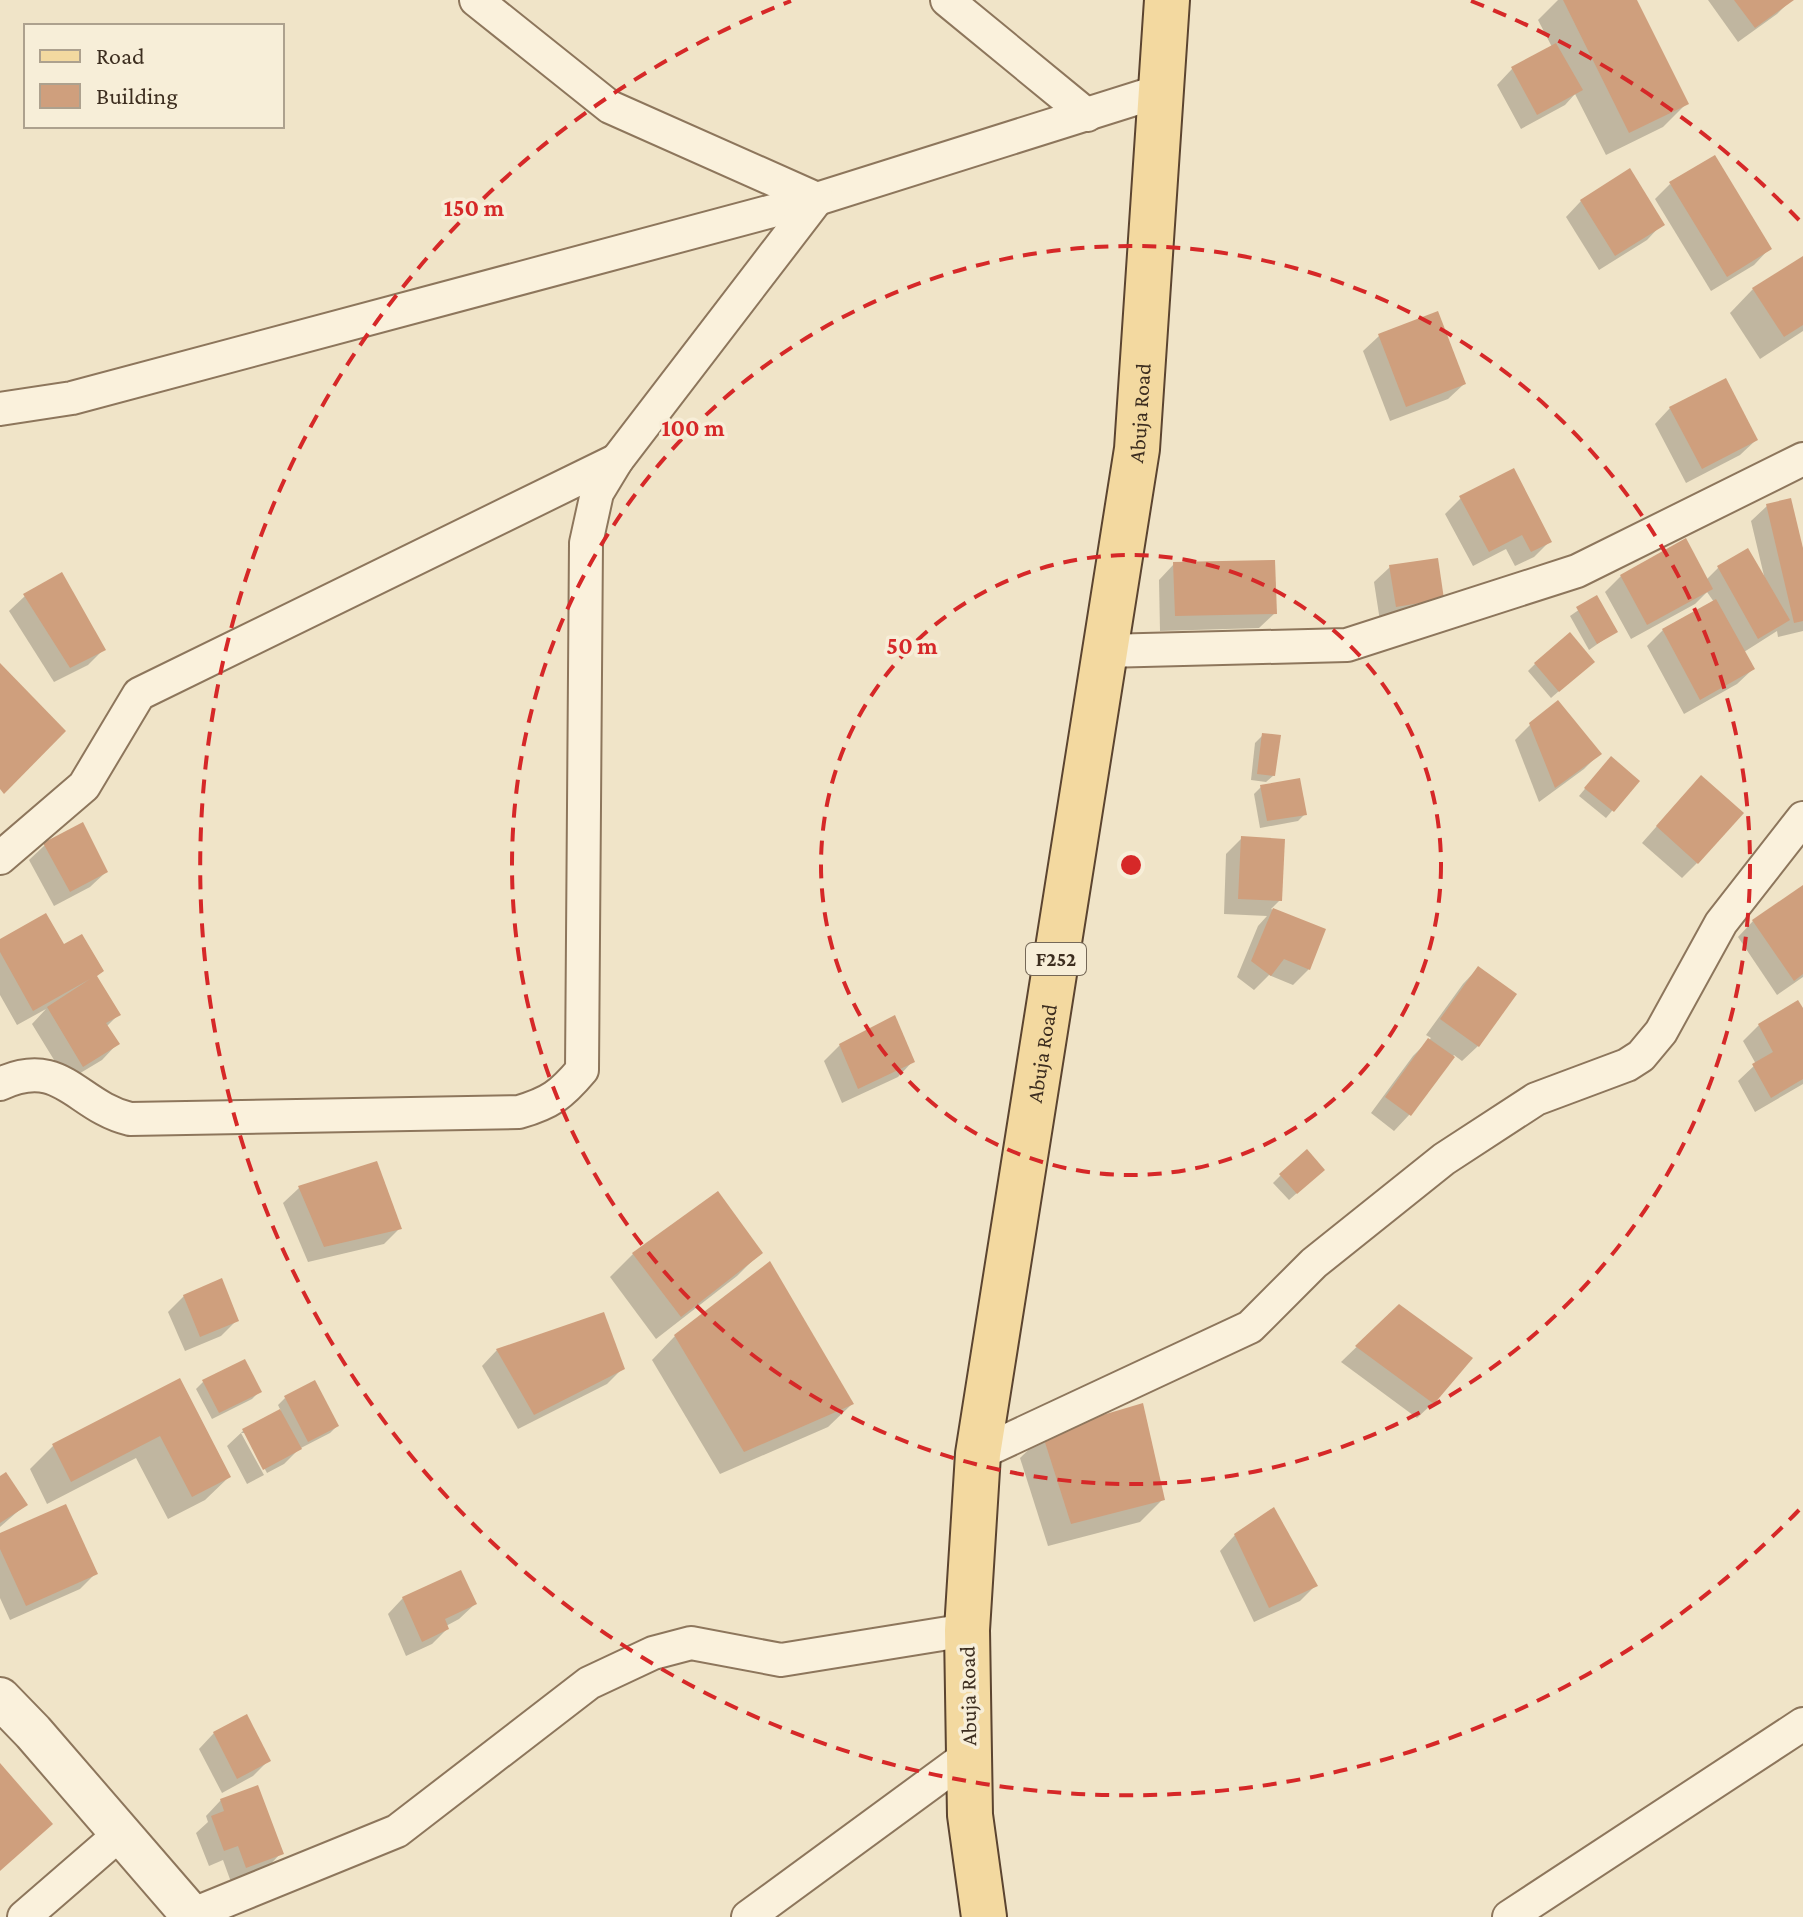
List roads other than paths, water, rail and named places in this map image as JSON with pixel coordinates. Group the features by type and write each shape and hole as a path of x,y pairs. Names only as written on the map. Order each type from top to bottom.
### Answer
{"main road":[{"name":"Abuja Road","path":"984,1917 970,1815 967,1630 978,1454 1137,449 1167,0"}],"street":[{"path":"476,0 610,107 817,199"},
{"path":"947,0 1087,115"},
{"path":"0,409 72,398 817,199 1160,91"},
{"path":"0,1084 31,1073 48,1075 112,1115 130,1119 519,1112 545,1104 564,1091 582,1070 586,543 597,493 617,460 817,199"},
{"path":"0,858 84,786 139,694 617,460"},
{"path":"1104,651 1347,645 1577,571 1802,463"},
{"path":"978,1454 1250,1327 1314,1263 1444,1159 1536,1099 1627,1065 1641,1056 1661,1032 1721,923 1803,818"},
{"path":"0,1698 192,1916 397,1831 589,1683 653,1653 691,1643 781,1660 967,1630"},
{"path":"1509,1917 1803,1724"},
{"path":"748,1917 969,1755"},
{"path":"24,1917 121,1833"}]}
